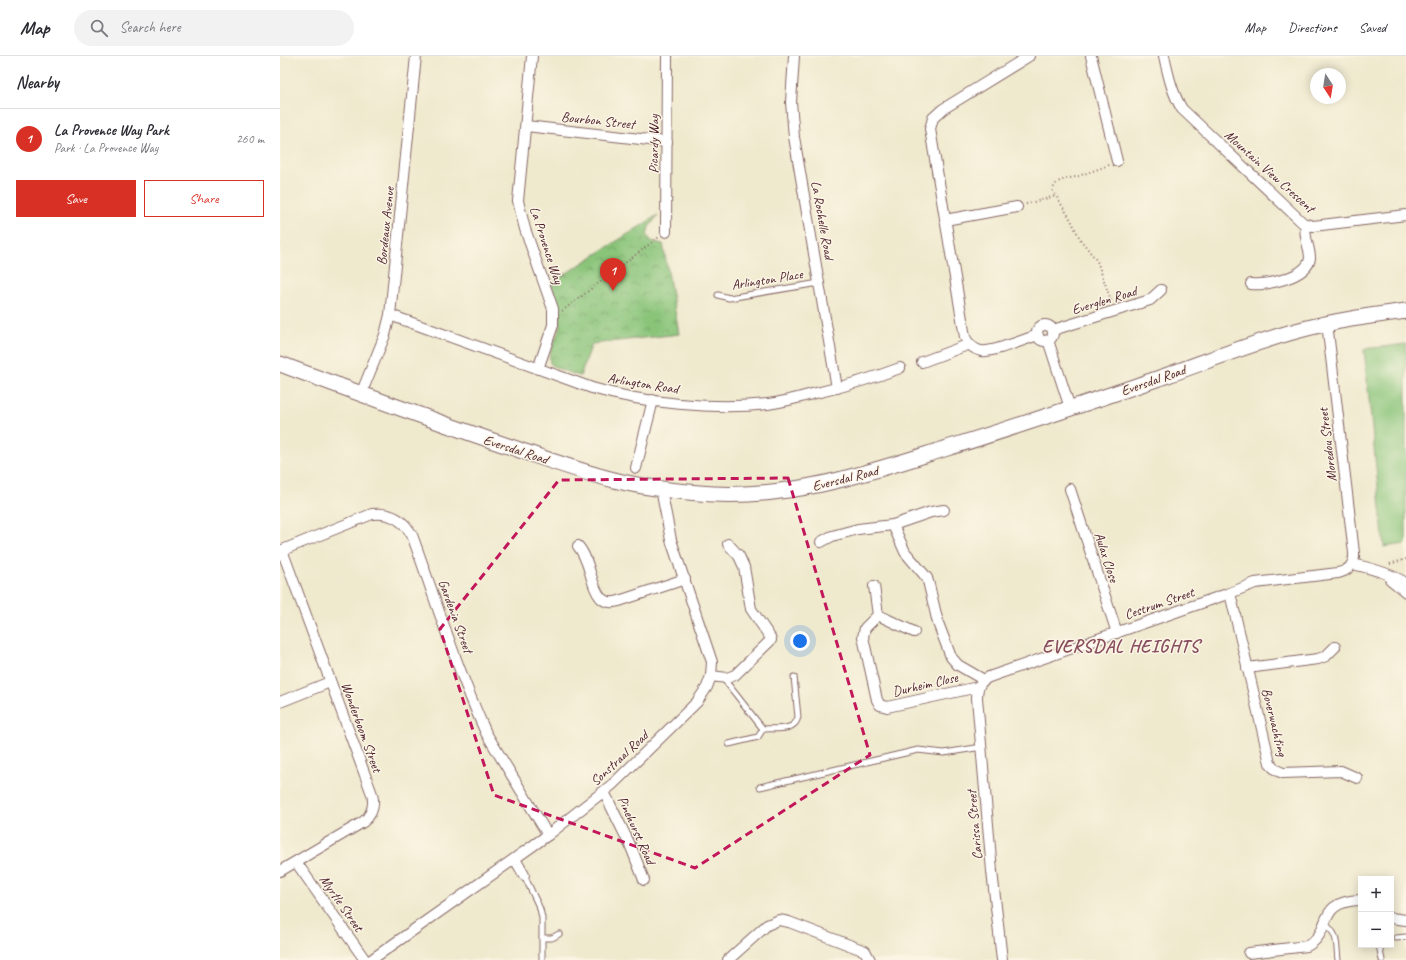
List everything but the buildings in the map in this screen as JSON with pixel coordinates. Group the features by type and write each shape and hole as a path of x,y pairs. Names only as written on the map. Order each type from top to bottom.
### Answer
{"street":[{"name":"Bordeaux Avenue","path":"360,394 385,335 390,315 416,56"},
{"name":"La Provence Way","path":"532,56 518,201 525,229 551,302 554,318 538,369"},
{"name":"Picardy Way","path":"666,232 667,56"},
{"name":"La Rochelle Road","path":"794,56 791,102 794,138 837,388"},
{"path":"1029,56 943,109 933,118 930,123 930,133 965,337 970,344 980,350 989,350 1038,335"},
{"path":"1092,56 1117,161"},
{"name":"Mountain View Crescent","path":"1164,56 1169,79 1182,109 1306,225 1314,226 1406,214"},
{"name":"Bourbon Street","path":"526,126 667,142"},
{"path":"945,220 1017,207"},
{"path":"1251,284 1260,285 1303,271 1310,258 1304,230 1306,225"},
{"name":"Everglen Road","path":"1053,330 1150,300 1161,290"},
{"name":"Eversdal Road","path":"280,364 425,418 614,480 702,493 736,494 791,490 821,485 878,470 1070,408 1295,331 1327,323 1406,311"},
{"name":"Arlington Road","path":"390,315 538,369 604,391 653,400 728,406 768,404 869,380 900,368"},
{"name":"Moredou Street","path":"1327,323 1354,553 1352,564"},
{"path":"1044,325 1049,326 1053,330 1052,337 1048,340 1042,340 1038,335 1038,330 1044,325"},
{"path":"1048,340 1070,408"},
{"path":"922,362 970,344"},
{"path":"636,468 653,400"},
{"name":"Sonstraal Road","path":"371,960 548,835 604,792 697,702 707,687 711,676 711,656 669,534 661,488"},
{"name":"Aulax Close","path":"1070,489 1117,633"},
{"path":"821,542 832,536 858,529 893,525 930,512 944,510"},
{"name":"Gardenia Street","path":"281,551 372,514 387,514 401,520 408,527 480,721 548,835"},
{"path":"893,525 905,552 927,578 932,591 941,632 951,657 958,665 981,683"},
{"path":"711,676 722,678 731,677 739,673 770,643 771,639 753,613 750,605 744,567 739,556 728,544"},
{"path":"578,546 586,557 597,592 602,598 610,603 619,602 685,579"},
{"name":"Wonderboom Street","path":"280,871 363,822 369,816 372,808 372,794 281,551"},
{"path":"1352,564 1383,572 1406,583"},
{"name":"Cestrum Street","path":"981,683 1255,583 1338,573 1347,570 1352,564"},
{"path":"1383,572 1393,583 1406,592"},
{"path":"874,586 878,614 914,632"},
{"name":"Boverwachting","path":"1230,593 1272,767 1283,773 1341,771 1357,778"},
{"name":"Durheim Close","path":"878,614 865,628 863,637 877,700 880,705 888,707 981,683"},
{"path":"1247,668 1318,659 1326,656 1335,647"},
{"path":"280,702 330,682"},
{"name":"Carissa Street","path":"981,683 977,695 992,871 1002,960"},
{"name":"Pinehurst Road","path":"604,792 631,847 644,880"},
{"path":"515,858 524,875"},
{"name":"Myrtle Street","path":"296,862 365,960"},
{"path":"1249,953 1307,946 1314,941 1324,924 1326,916 1336,905 1342,902 1358,900"},
{"path":"1394,918 1406,920"},
{"path":"728,960 768,925 779,920 789,922 865,951 870,960"}],"lane":[{"name":"Arlington Place","path":"718,296 729,298 819,283"},
{"path":"722,678 763,729"},
{"path":"763,729 789,728 794,726 797,722 798,717 794,678"},
{"path":"729,744 758,737 763,729"},
{"path":"760,787 918,750 944,753 982,747"},
{"path":"524,875 541,914 542,960"},
{"path":"1324,924 1331,928 1335,934 1338,960"},
{"path":"542,938 552,938 559,934"},
{"path":"1396,938 1406,937"},
{"path":"1380,948 1382,960"}],"path":[{"path":"1114,311 1110,295 1096,260 1080,239 1071,220 1053,191 1054,187 1062,180 1078,176 1117,161"},
{"path":"1017,207 1056,196"},
{"path":"554,318 666,232"}],"highlighted area":[{"path":"788,478 870,755 695,868 494,795 440,629 559,480"}],"green space":[{"path":"658,215 649,227 647,235 651,241 663,244 679,334 592,344 580,376 553,366 549,356 559,329 560,317 551,283"},
{"path":"1406,344 1406,544 1384,547 1364,349"}],"place":[{"name":"La Provence Way Park","path":"613,291"}],"district":[{"name":"EVERSDAL HEIGHTS","path":"1121,646"}]}
